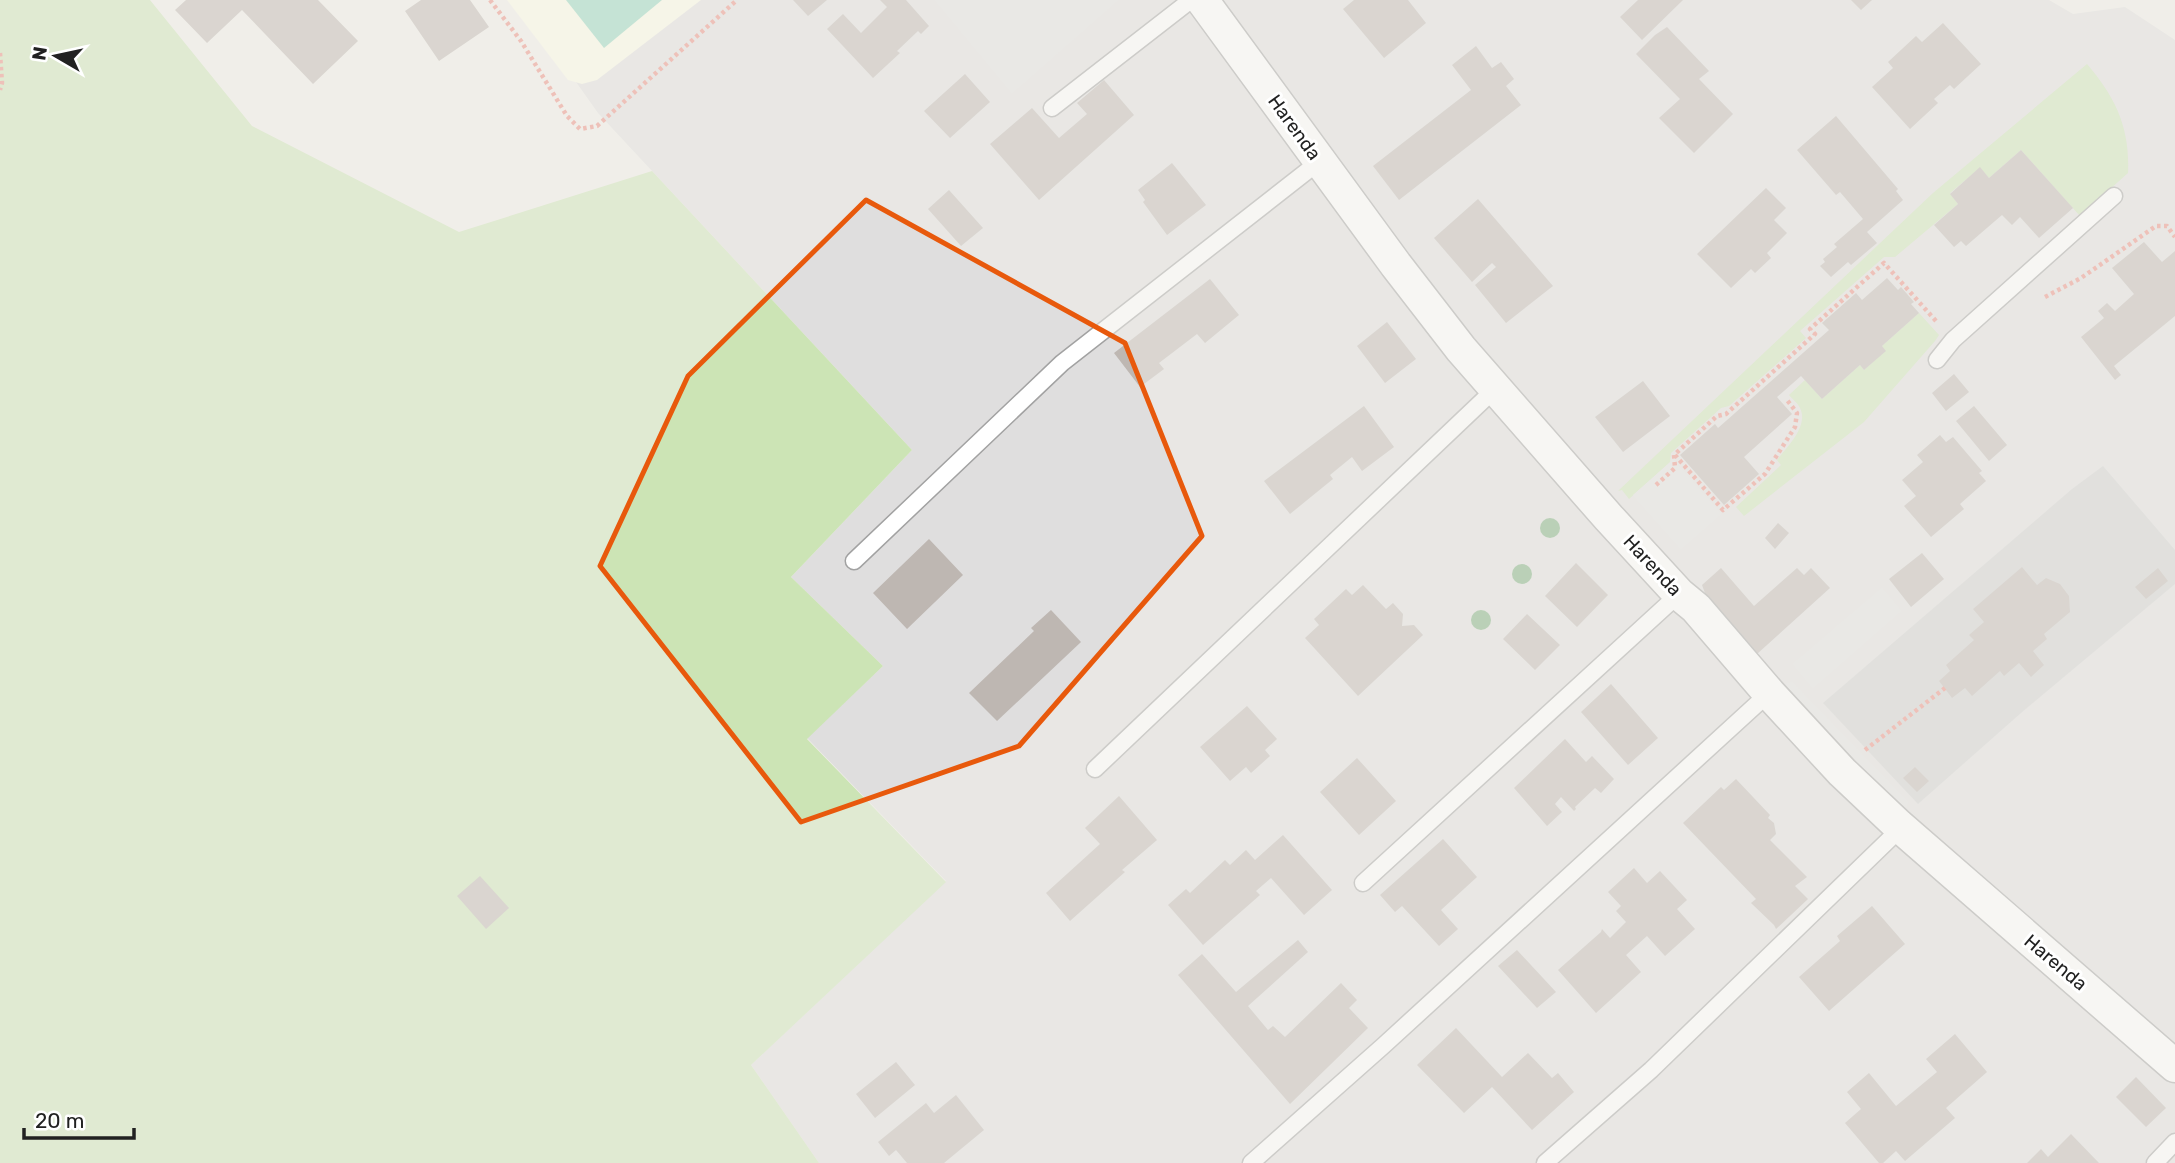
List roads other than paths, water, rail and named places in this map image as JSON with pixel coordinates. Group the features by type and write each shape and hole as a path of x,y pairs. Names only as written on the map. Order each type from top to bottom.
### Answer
{"street":[{"name":"Harenda","path":"1202,0 1412,286 1494,389 1679,594 1696,608 1769,693 1842,772 1901,828 2107,1004 2175,1066"}],"lane":[{"path":"1052,108 1191,0"},
{"path":"854,561 1062,363 1320,161"},
{"path":"1937,360 1953,340 2114,196"},
{"path":"1095,769 1494,389"},
{"path":"1363,883 1679,594"},
{"path":"1251,1163 1393,1037 1769,693"},
{"path":"1545,1163 1651,1070 1901,828"},
{"path":"2155,1163 2175,1142"}]}
